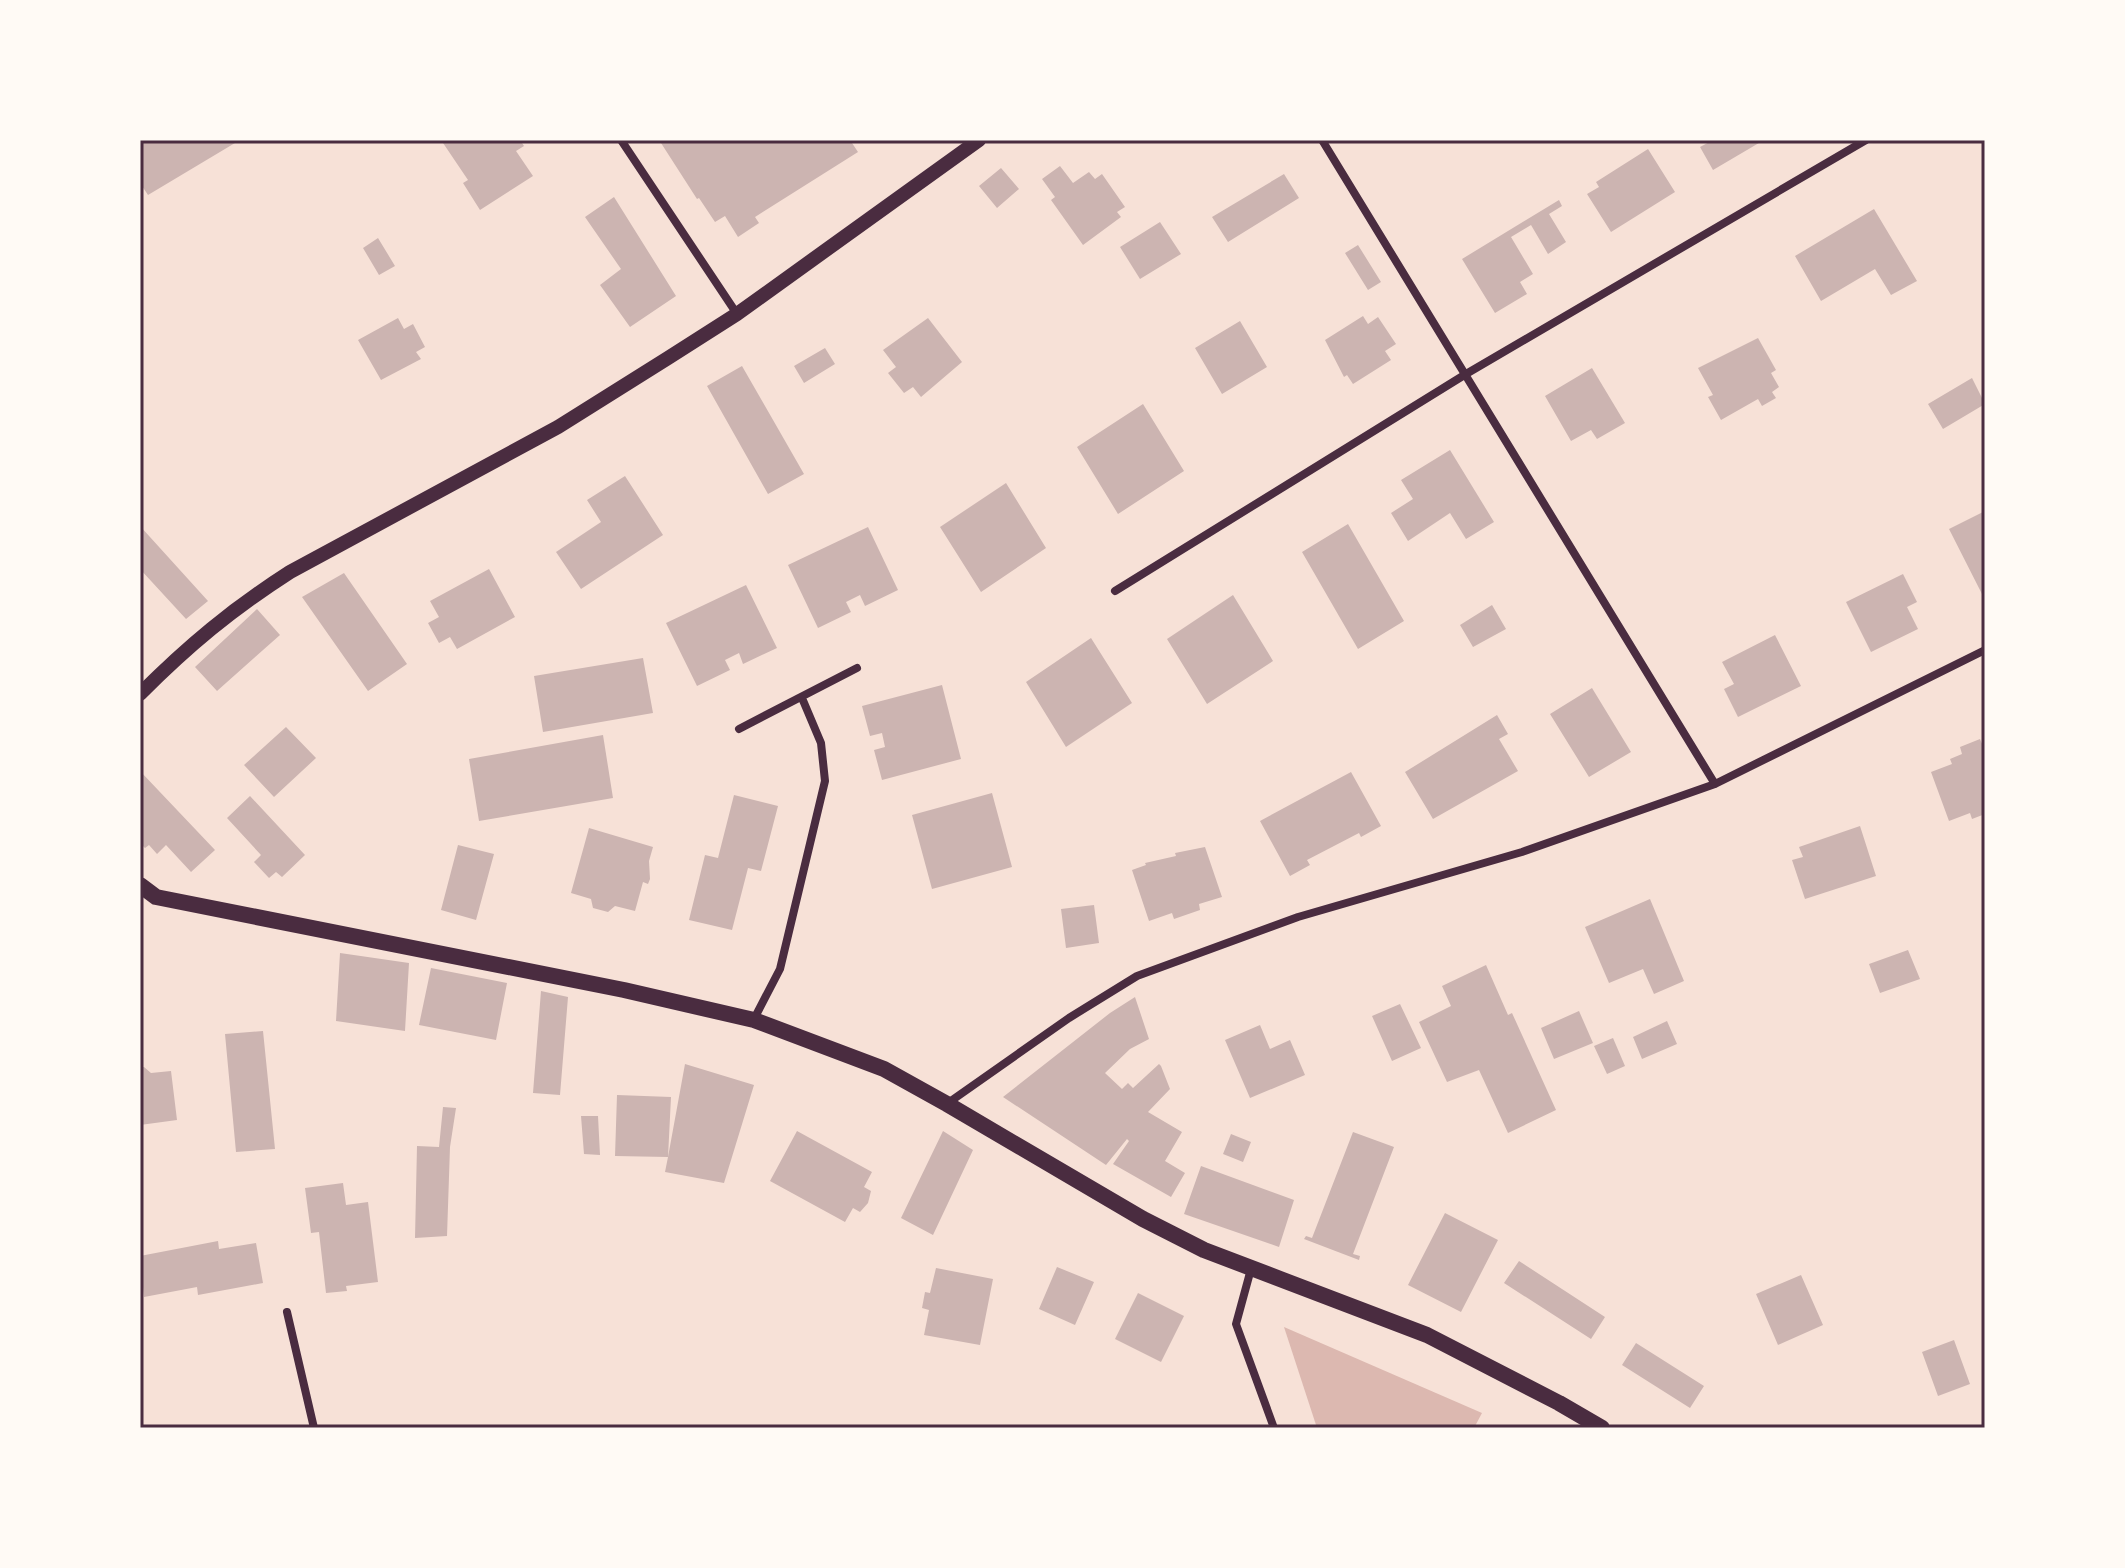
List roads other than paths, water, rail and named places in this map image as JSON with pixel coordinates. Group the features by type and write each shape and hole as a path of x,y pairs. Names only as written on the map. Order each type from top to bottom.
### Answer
{"main road":[{"path":"140,885 156,897 624,990 754,1020 884,1069 1143,1219 1204,1250 1427,1335 1602,1428"}],"street":[{"path":"621,140 737,314"},
{"path":"140,694 229,612 290,572 558,427 737,314 979,140"},
{"path":"1322,140 1715,784"},
{"path":"1115,591 1466,374 1866,140"},
{"path":"947,1104 1069,1018 1137,976 1298,917 1522,852 1715,784 1985,650"},
{"path":"739,729 857,668"},
{"path":"754,1020 780,969 825,781 821,743 802,698"},
{"path":"1251,1269 1236,1324 1274,1428"},
{"path":"287,1312 314,1428"}]}
